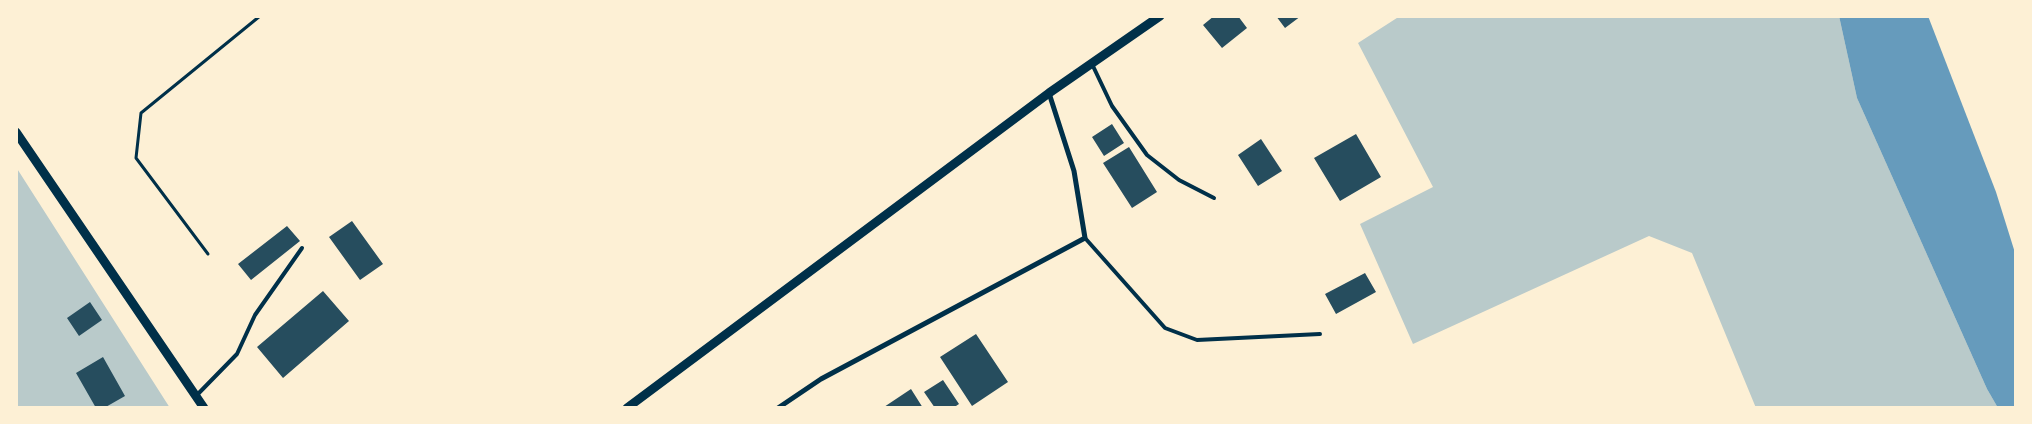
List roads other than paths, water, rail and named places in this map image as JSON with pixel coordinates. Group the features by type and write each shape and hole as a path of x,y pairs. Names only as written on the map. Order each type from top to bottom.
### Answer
{"street":[{"path":"627,408 1050,94 1160,16"},
{"path":"778,408 822,379 1085,238 1074,171 1050,94"},
{"path":"16,132 204,408"}],"lane":[{"path":"1092,64 1112,106 1147,155 1179,180 1214,198"},
{"path":"1085,238 1165,328 1197,340 1320,334"},
{"path":"196,396 237,354 255,315 302,248"}],"water":[{"path":"1839,16 1928,16 1996,192 2016,256 2016,408 1998,408 1987,389 1857,98"}]}
